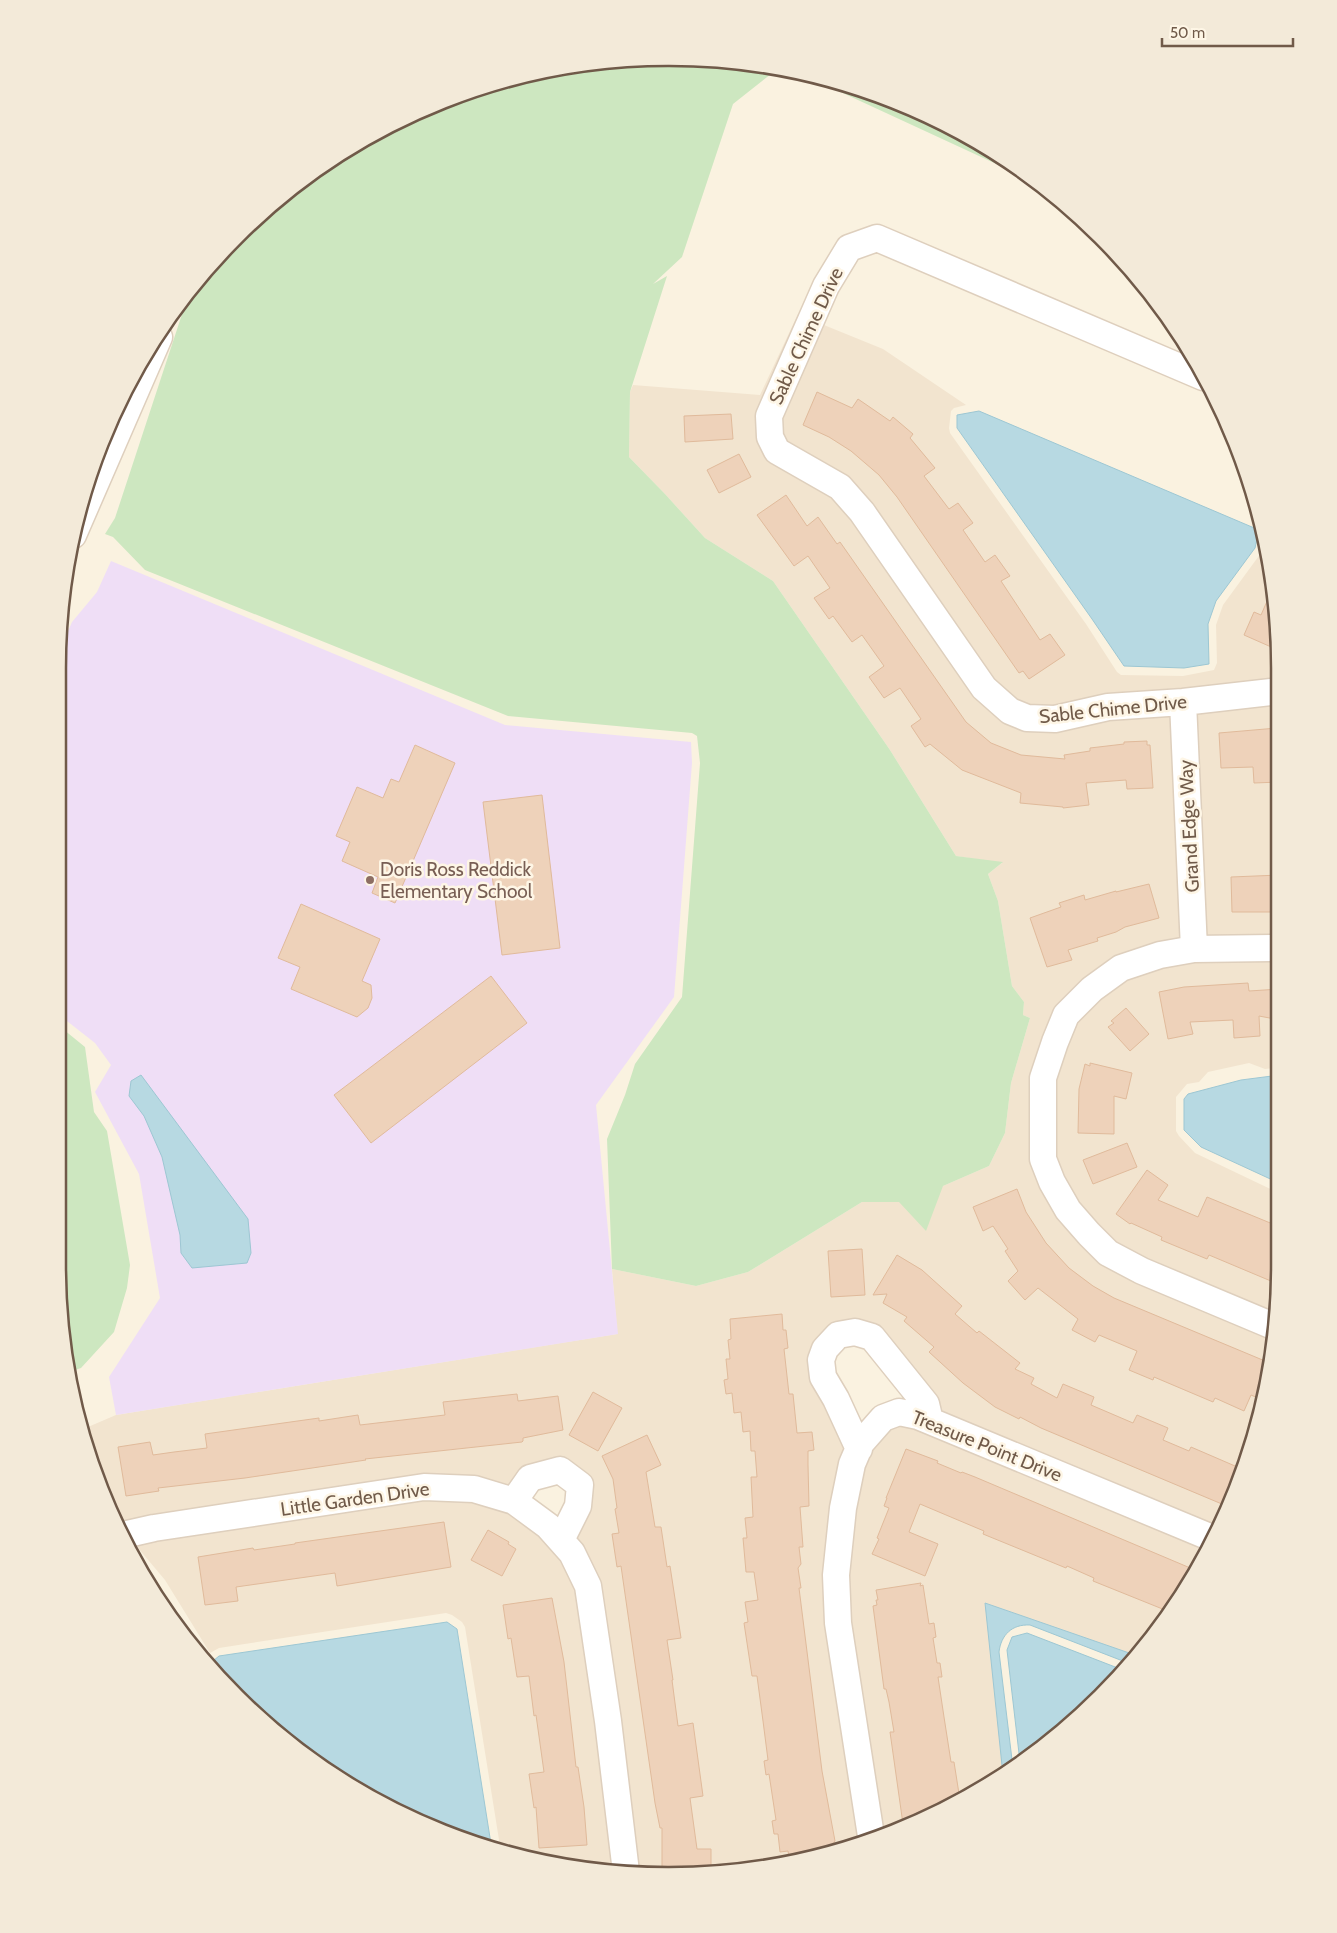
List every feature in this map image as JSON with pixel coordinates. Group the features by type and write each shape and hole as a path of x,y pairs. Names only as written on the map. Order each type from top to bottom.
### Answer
{"street":[{"name":"Sable Chime Drive","path":"1193,373 877,238 849,248 826,286 769,416 770,437 777,451 840,488 862,512 984,688 1010,711 1027,718 1056,719 1108,707 1183,702 1271,692"},
{"path":"97,480 141,377"},
{"name":"Grand Edge Way","path":"1183,702 1194,949"},
{"path":"1268,1323 1142,1271 1108,1253 1068,1210 1052,1182 1043,1158 1043,1078 1054,1042 1066,1015 1092,989 1121,968 1160,955 1194,949 1271,948"},
{"path":"859,1449 836,1399 823,1377 821,1360 825,1349 838,1335 855,1332 872,1337 926,1404 930,1421"},
{"name":"Treasure Point Drive","path":"870,1832 838,1623 836,1575 842,1508 852,1464 861,1444 883,1418 899,1412 918,1416 1206,1536"},
{"path":"514,1501 530,1478 560,1470 580,1485 578,1506 561,1540"},
{"name":"Little Garden Drive","path":"129,1533 424,1487 474,1489 514,1501 548,1526 561,1540 572,1553 588,1586 608,1721 625,1865"}],"shaded area":[{"path":"798,314 802,316 760,412 834,496 1004,719 1109,717 1174,712 1185,941 1158,946 1046,1039 1060,1215 1267,1334 1266,1343 1259,1382 1239,1458 1211,1527 938,1413 893,1349 819,1342 848,1450 833,1508 862,1835 786,1855 747,1862 668,1867 634,1865 572,1538 586,1477 511,1490 125,1524 98,1458 89,1427 116,1415 617,1334 612,1269 696,1286 748,1272 862,1202 899,1202 989,1166 1005,1133 1011,1083 1030,1018 1023,1015 1024,1002 1012,986 998,901 988,874 1002,863 956,856 890,750 773,581 705,538 629,457 630,392 633,385 760,395"},
{"path":"819,323 883,349 966,405 954,408 951,411 950,433 1086,624 1117,672 1121,675 1183,676 1214,670 1217,663 1216,625 1223,605 1260,555 1266,590 1271,682 1056,709 1030,708 1015,702 991,681 949,618 784,444 778,417"},
{"name":"Doris Ross Reddick Elementary School","path":"111,561 505,725 691,742 692,763 674,997 596,1105 618,1334 116,1415 109,1377 160,1298 139,1174 95,1092 111,1065 95,1043 66,1020 66,668 68,632 72,622 97,592"},
{"path":"1271,702 1271,938 1203,939 1193,711"},
{"path":"1271,958 1271,1068 1265,1069 1249,1063 1208,1072 1199,1082 1187,1084 1176,1097 1176,1131 1195,1153 1271,1189 1271,1265 1268,1313 1114,1245 1076,1203 1052,1156 1053,1079 1074,1021 1124,977 1195,959"},
{"path":"899,1423 923,1429 924,1433 930,1432 1202,1545 1169,1599 1128,1653 986,1604 1002,1766 935,1805 879,1828 847,1621 845,1574 861,1466 869,1448 888,1427"},
{"path":"423,1497 472,1499 510,1510 555,1549 579,1590 616,1864 590,1862 551,1855 499,1842 465,1627 462,1622 452,1615 446,1613 219,1648 210,1653 165,1580 134,1542"}],"green space":[{"path":"668,66 747,71 770,75 733,104 682,257 653,284 667,276 630,392 629,457 705,538 773,581 890,750 956,856 1003,862 988,874 998,901 1012,986 1024,1002 1023,1015 1030,1018 1011,1083 1005,1133 989,1166 943,1186 926,1231 899,1202 862,1202 748,1272 696,1286 612,1269 607,1139 635,1064 682,997 700,763 697,736 692,733 508,716 145,570 113,537 105,534 115,518 182,315 216,271 243,243 271,216 334,168 402,128 438,112 475,98 551,78 590,71"},
{"path":"839,91 899,112 935,128 998,165"},
{"path":"66,1032 85,1047 94,1112 107,1131 130,1265 127,1288 114,1332 81,1368 76,1370 71,1343 66,1265"}],"water":[{"path":"979,411 1253,528 1257,541 1255,548 1216,601 1208,624 1209,664 1184,668 1124,666 957,428 957,415"},
{"path":"141,1075 248,1219 251,1253 247,1263 192,1268 181,1253 180,1235 162,1157 144,1116 129,1096 131,1081"},
{"path":"1271,1076 1271,1179 1201,1147 1184,1130 1184,1099 1188,1094 1241,1080"},
{"path":"985,1603 1128,1653 1122,1661 1030,1625 1018,1626 1008,1632 1002,1640 999,1652 1012,1759 1002,1766"},
{"path":"447,1622 457,1629 490,1839 438,1821 402,1805 334,1765 271,1717 216,1662 214,1660 219,1656"},
{"path":"1027,1633 1116,1667 1066,1717 1019,1753 1007,1650 1012,1637"}],"building":[{"path":"817,392 852,408 858,399 890,421 893,417 913,434 910,438 935,468 924,476 949,509 958,503 973,523 963,530 985,562 995,555 1010,576 1001,581 1040,640 1050,634 1065,655 1029,679 1023,671 1019,673 897,497 879,475 851,451 829,437 803,425"},
{"path":"731,414 733,439 685,442 684,416"},
{"path":"739,454 751,477 719,493 707,470"},
{"path":"786,495 807,526 818,517 837,544 840,542 966,722 991,743 1021,755 1065,759 1064,755 1090,751 1090,748 1124,744 1124,742 1147,741 1147,745 1150,745 1153,788 1127,789 1126,780 1086,783 1089,805 1063,808 1020,803 1021,793 962,770 930,744 925,747 911,726 921,719 900,688 884,698 869,677 884,666 862,635 852,642 833,616 829,619 814,598 830,588 808,556 794,566 757,515"},
{"path":"1267,602 1270,646 1244,635 1254,612 1261,615"},
{"path":"1271,729 1271,782 1254,783 1253,767 1221,768 1219,733"},
{"path":"415,745 455,763 395,903 372,893 378,877 342,861 350,842 336,836 357,787 383,798 391,779 399,782"},
{"path":"542,795 560,948 502,955 483,802"},
{"path":"1271,875 1271,912 1232,912 1231,877"},
{"path":"1149,884 1159,918 1125,927 1097,938 1098,941 1068,950 1072,960 1047,967 1030,918 1061,907 1059,903 1084,895 1085,900"},
{"path":"301,904 380,939 362,981 371,985 372,998 368,1008 357,1017 291,989 300,967 278,958"},
{"path":"491,976 527,1023 371,1143 334,1095"},
{"path":"1248,983 1249,991 1271,990 1271,1018 1259,1016 1260,1036 1234,1038 1233,1020 1190,1022 1193,1034 1168,1039 1159,992 1184,987"},
{"path":"1126,1008 1149,1034 1130,1051 1108,1027 1114,1023 1111,1021"},
{"path":"1090,1063 1132,1073 1126,1099 1114,1096 1114,1134 1078,1133 1079,1089 1085,1064 1090,1066"},
{"path":"1127,1143 1137,1167 1093,1184 1083,1160"},
{"path":"1147,1170 1168,1185 1158,1200 1198,1217 1207,1197 1271,1223 1270,1281 1209,1255 1207,1259 1161,1240 1162,1237 1130,1224 1116,1214"},
{"path":"1017,1189 1026,1212 1046,1243 1069,1268 1093,1286 1114,1298 1263,1360 1255,1397 1251,1395 1244,1411 1215,1398 1213,1402 1154,1377 1153,1380 1129,1370 1137,1351 1099,1335 1095,1342 1072,1330 1078,1319 1038,1288 1025,1300 1008,1281 1018,1271 1005,1251 1008,1249 993,1226 983,1231 973,1207"},
{"path":"862,1249 865,1295 831,1297 828,1251"},
{"path":"897,1255 922,1270 962,1306 955,1314 977,1333 979,1331 1020,1363 1015,1369 1034,1378 1031,1384 1057,1398 1063,1384 1094,1397 1091,1405 1133,1423 1137,1415 1168,1428 1163,1440 1189,1451 1191,1447 1236,1466 1221,1504 1041,1428 1020,1417 1019,1419 995,1407 963,1383 929,1352 934,1347 904,1321 907,1317 883,1303 887,1294 873,1295"},
{"path":"782,1314 783,1330 786,1330 788,1348 784,1349 789,1394 793,1394 797,1433 812,1432 814,1450 808,1451 809,1506 800,1507 803,1547 799,1547 801,1564 798,1568 801,1588 799,1588 822,1771 835,1841 824,1846 789,1854 788,1851 780,1852 778,1834 774,1834 772,1821 776,1820 769,1774 766,1775 764,1761 768,1760 757,1676 752,1676 744,1623 748,1622 745,1602 758,1600 754,1572 746,1572 743,1538 747,1538 745,1518 753,1517 751,1477 757,1477 755,1451 751,1451 750,1431 743,1432 741,1412 734,1413 732,1393 726,1394 724,1380 728,1379 726,1359 730,1359 728,1340 731,1339 730,1319"},
{"path":"593,1392 622,1408 598,1451 569,1435"},
{"path":"517,1394 518,1401 558,1396 563,1430 523,1438 522,1442 365,1459 245,1478 158,1488 159,1491 126,1496 118,1447 150,1442 153,1455 207,1448 205,1434 319,1418 319,1421 358,1415 360,1425 445,1415 443,1402"},
{"path":"647,1435 661,1465 646,1472 655,1527 661,1527 667,1567 670,1566 681,1638 667,1640 672,1680 678,1726 693,1723 703,1796 690,1798 697,1849 711,1849 711,1865 662,1867 662,1828 660,1828 655,1803 621,1566 617,1567 612,1534 619,1533 613,1479 602,1456"},
{"path":"906,1449 1189,1567 1162,1609 1093,1581 1094,1578 1067,1566 1066,1568 983,1534 984,1531 920,1504 909,1532 938,1544 925,1576 872,1554 889,1508 884,1506"},
{"path":"444,1522 451,1567 337,1586 335,1573 236,1587 238,1601 205,1605 198,1557"},
{"path":"488,1530 509,1542 508,1544 516,1549 502,1576 471,1560"},
{"path":"921,1583 920,1586 923,1585 929,1624 934,1623 936,1637 933,1638 937,1663 940,1663 942,1677 938,1677 951,1762 954,1762 959,1792 902,1820 890,1732 894,1732 886,1689 884,1689 873,1606 877,1605 876,1600 878,1600 876,1590"},
{"path":"552,1598 564,1662 576,1767 578,1767 584,1807 587,1845 539,1848 536,1807 534,1808 529,1774 544,1772 536,1715 534,1716 529,1676 517,1677 511,1638 508,1639 503,1605"}],"place":[{"name":"Doris Ross Reddick Elementary School","path":"370,880"}]}
